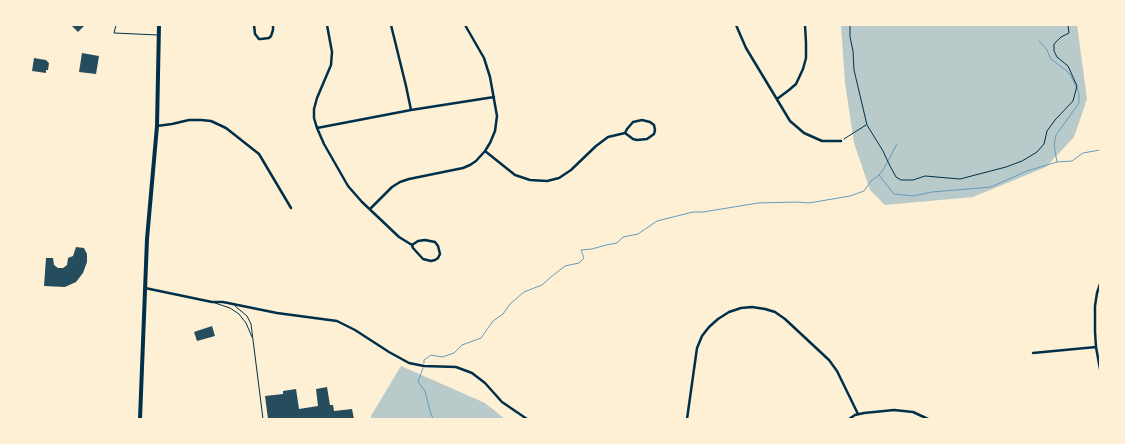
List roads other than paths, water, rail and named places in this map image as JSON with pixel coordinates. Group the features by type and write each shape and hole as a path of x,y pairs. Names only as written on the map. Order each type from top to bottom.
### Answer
{"main road":[{"path":"140,419 144,288 157,126 159,25"}],"street":[{"path":"254,25 254,34 261,39 271,36 273,25"},
{"path":"327,25 332,52 331,65 314,109 317,128 348,186 362,202 399,236 412,245 423,259 435,260 440,254 436,242 425,240 418,241 412,245"},
{"path":"391,25 411,110"},
{"path":"370,209 392,187 400,182 409,178 463,168 476,161 485,151 495,131 494,97 484,58 465,25"},
{"path":"736,25 746,48 790,121 804,133 822,141 841,141"},
{"path":"777,99 796,84 803,69 806,58 805,25"},
{"path":"317,128 411,110 494,97"},
{"path":"157,126 189,120 201,120 211,121 226,128 259,154 291,208"},
{"path":"642,120 654,125 655,130 654,134 642,140 633,139 626,133 633,122 642,120"},
{"path":"485,151 515,175 530,180 547,181 559,178 572,170 608,137 626,133"},
{"path":"1100,284 1095,306 1096,347 1100,368"},
{"path":"144,288 212,302 337,322 355,330 409,363 424,366 461,368 475,375 502,402 527,419"},
{"path":"687,419 697,348 702,336 718,319 729,312 752,307 775,312 830,360 858,414"},
{"path":"1033,353 1096,347"},
{"path":"849,419 858,414 900,410 913,412 928,419"}],"lane":[{"path":"116,25 114,32 159,35"},
{"path":"212,302 230,308 239,314 246,323 253,340"},
{"path":"233,304 242,310 251,324 263,419"}],"waterway":[{"path":"1039,41 1047,50 1051,59 1071,76 1079,93 1079,103 1056,135 1054,145 1057,162"},
{"path":"879,175 897,144"},
{"path":"424,363 424,360 431,355 442,357 454,353 462,345 481,338 493,321 503,314 510,304 524,292 542,285 565,266 579,263 584,258 581,250 617,243 623,237 638,234 657,221 693,212 758,203 809,203 850,196 864,191 871,181 879,175 894,194 913,196 932,192 991,187 1027,171 1057,162 1072,161 1083,153 1100,150"},
{"path":"423,368 418,382 425,391 433,419"}]}
